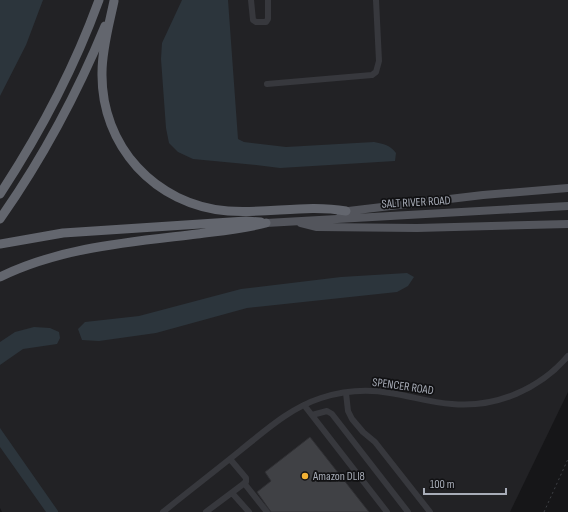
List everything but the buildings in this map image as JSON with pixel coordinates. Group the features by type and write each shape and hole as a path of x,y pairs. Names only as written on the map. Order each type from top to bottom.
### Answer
{"highway":[{"path":"0,194 30,147 58,94 83,41 99,0"},
{"path":"114,0 102,58 104,98 110,124 125,152 144,175 167,192 190,204 227,211 329,208 346,211"},
{"path":"0,220 31,172 85,73 114,0"},
{"path":"0,244 45,235 79,231 246,221 266,223"},
{"path":"0,277 38,262 74,252 141,241 246,228 266,223"}],"main road":[{"path":"293,221 321,214 346,211 483,195 568,188"},
{"name":"SALT RIVER ROAD","path":"266,223 568,206"},
{"path":"293,221 317,227 417,228 568,224"}],"street":[{"path":"251,0 253,20 256,22 266,22 268,18 268,0"},
{"path":"267,84 372,75 376,72 379,61 376,0"},
{"name":"SPENCER ROAD","path":"163,512 278,420 304,405 322,398 346,392 367,391 390,393 453,404 497,400 519,393 537,383 560,365 568,356"},
{"path":"346,392 348,411 352,419 363,432 375,442 430,512"},
{"path":"304,405 387,512"},
{"path":"312,415 327,411 332,414 408,512"},
{"path":"206,512 244,483 246,478 230,459"},
{"path":"244,483 267,512"},
{"path":"232,493 249,512"}],"path":[{"path":"544,512 568,459"}],"shaded area":[{"path":"0,0 568,0 568,392 510,512 2,512 0,508"},
{"path":"0,0 43,0 26,45 0,96"},
{"path":"182,0 228,0 238,139 244,142 286,147 374,142 384,144 391,148 396,153 395,161 280,168 193,159 178,152 169,143 166,128 161,59 162,43"},
{"path":"407,273 414,277 408,286 397,292 247,308 156,333 99,341 82,340 78,329 85,322 139,316 241,289 341,277"},
{"path":"34,327 50,328 59,332 60,338 57,344 23,349 0,365 0,342 15,332"},
{"path":"0,428 58,512 46,512 0,447"}],"place":[{"name":"Amazon DLI8","path":"305,476"}]}
